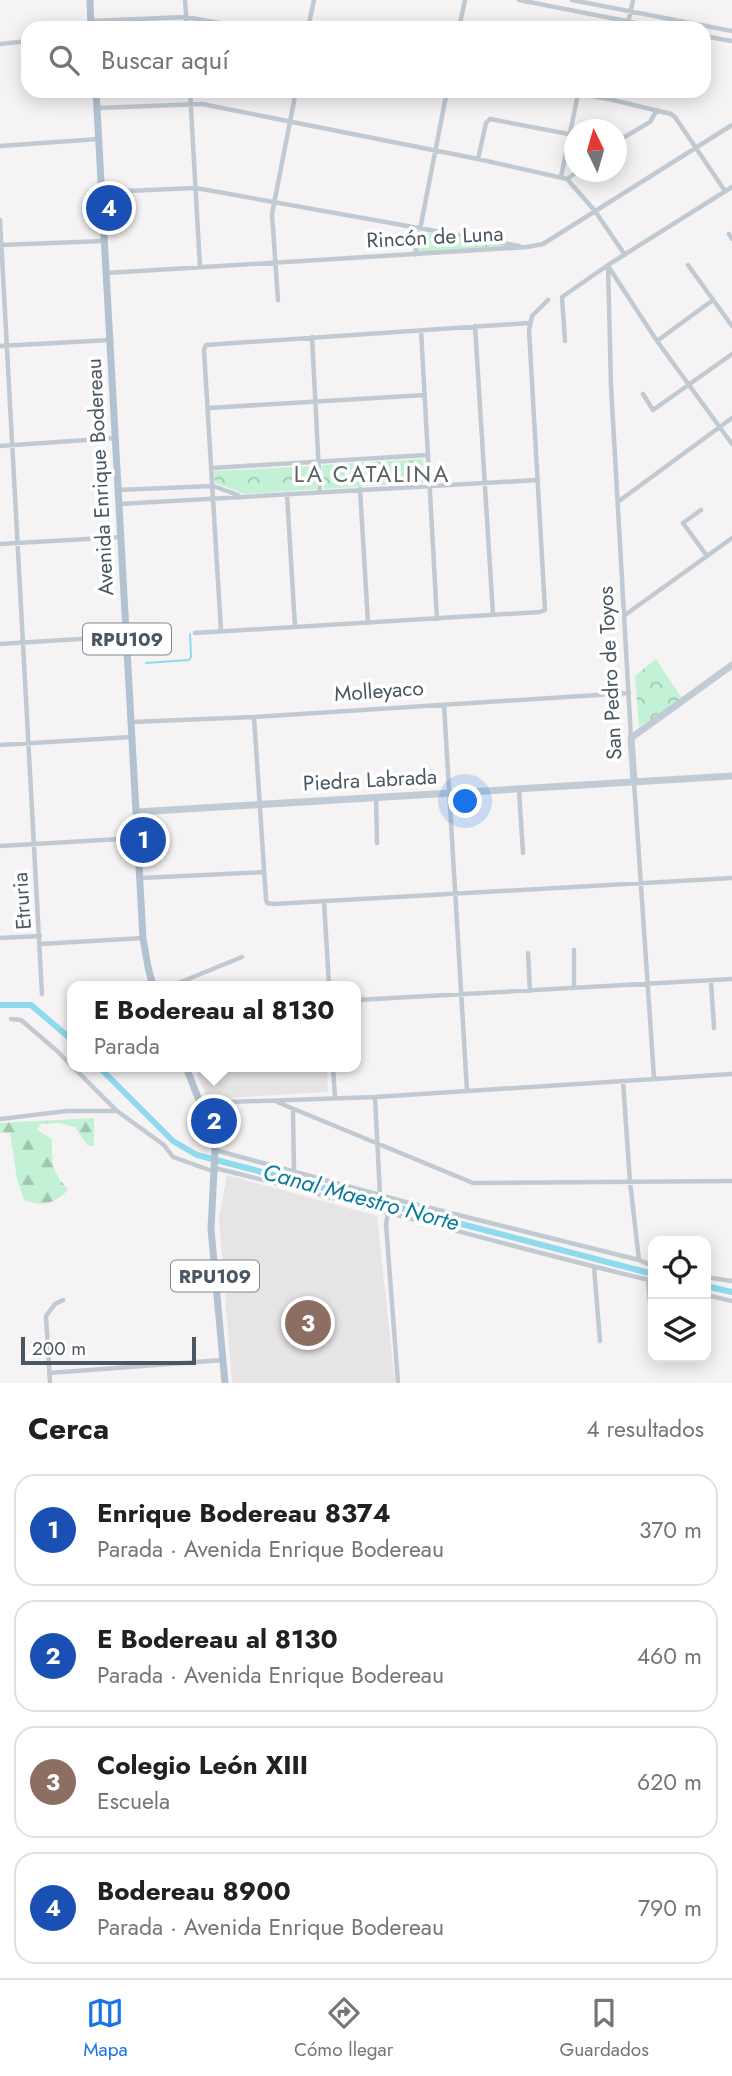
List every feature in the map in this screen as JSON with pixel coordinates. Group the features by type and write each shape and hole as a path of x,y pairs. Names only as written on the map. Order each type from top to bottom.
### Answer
{"main road":[{"path":"90,0 91,21"},
{"name":"Avenida Enrique Bodereau","path":"96,98 140,878 144,938 152,981"},
{"path":"631,738 732,665"},
{"name":"San Pedro de Toyos","path":"631,738 634,782"},
{"name":"Piedra Labrada","path":"136,812 732,776"},
{"name":"RPU109","path":"188,1072 211,1131 215,1150 211,1229 225,1383"}],"street":[{"path":"185,0 186,21"},
{"path":"310,21 314,0"},
{"path":"460,21 465,0"},
{"path":"519,0 624,21"},
{"path":"572,0 679,21"},
{"path":"629,21 633,0"},
{"path":"132,21 186,17 208,21"},
{"path":"711,27 732,31"},
{"path":"711,37 732,41"},
{"path":"0,44 21,42"},
{"path":"191,98 201,267"},
{"path":"278,300 272,214 295,98"},
{"path":"415,255 446,98"},
{"path":"574,119 577,98"},
{"path":"601,98 667,112 675,117 725,191"},
{"path":"97,108 202,104 564,178"},
{"path":"627,137 650,122 657,110"},
{"path":"478,159 486,123 490,119 564,133"},
{"name":"Rincón de Luna","path":"106,273 527,247 550,241 732,125"},
{"path":"0,146 99,139"},
{"path":"568,182 595,211 625,255"},
{"path":"565,341 562,297 732,187"},
{"path":"101,192 196,188 527,247"},
{"name":"Etruria","path":"0,220 42,994"},
{"path":"1,245 104,241"},
{"path":"608,265 657,341 732,444"},
{"name":"San Pedro de Toyos","path":"608,265 611,386 631,738"},
{"path":"688,265 732,326"},
{"path":"195,633 546,611 529,323 538,308 548,300"},
{"path":"657,341 713,300"},
{"path":"221,631 204,351 206,345 529,323"},
{"path":"475,326 493,615"},
{"path":"421,330 438,618"},
{"path":"312,337 320,492"},
{"path":"0,346 110,340"},
{"path":"643,394 653,410 732,354"},
{"path":"208,408 425,395"},
{"path":"618,501 732,418"},
{"path":"0,446 115,438"},
{"path":"212,468 427,455"},
{"path":"119,504 538,480"},
{"path":"118,491 213,486 242,496"},
{"path":"360,489 368,623"},
{"path":"287,494 295,627"},
{"path":"701,510 683,523 707,556"},
{"path":"0,544 121,537"},
{"path":"624,615 732,538"},
{"path":"0,644 127,636"},
{"name":"Molleyaco","path":"132,722 254,717 629,693"},
{"path":"444,705 467,1091"},
{"path":"254,717 267,903 732,878"},
{"path":"0,745 133,737"},
{"name":"San Pedro de Toyos","path":"634,782 654,1078"},
{"path":"519,789 523,853"},
{"path":"376,797 377,843"},
{"path":"0,846 138,838"},
{"path":"140,878 264,872"},
{"path":"324,901 329,981"},
{"path":"0,937 40,936"},
{"path":"40,944 144,938"},
{"path":"574,950 574,988"},
{"path":"528,953 530,991"},
{"path":"183,981 242,957"},
{"path":"361,1000 732,979"},
{"path":"711,981 714,1028"},
{"path":"10,1018 21,1020 67,1061"},
{"path":"78,1072 117,1111 164,1145 173,1157 648,1280"},
{"path":"333,1072 335,1098"},
{"path":"201,1103 375,1097 732,1074"},
{"path":"623,1081 639,1260"},
{"path":"375,1097 380,1195"},
{"path":"273,1101 473,1183 732,1181"},
{"path":"293,1109 294,1173"},
{"path":"0,1119 66,1111 117,1111"},
{"path":"215,1150 294,1173 648,1264"},
{"path":"388,1213 386,1224 398,1383"},
{"path":"594,1267 600,1341"},
{"path":"711,1278 732,1281"},
{"path":"711,1296 732,1301"},
{"path":"50,1383 46,1316 55,1304 63,1300"},
{"path":"49,1373 223,1360"}],"shaded area":[{"path":"196,1072 327,1072 328,1092 208,1099"},
{"path":"227,1175 377,1216 395,1383 232,1383 219,1219"}],"green space":[{"path":"417,231 519,248 413,253"},
{"path":"423,459 425,482 324,489 322,465"},
{"path":"316,466 317,489 245,494 215,483 214,471"},
{"path":"656,659 683,700 639,727 635,676"},
{"path":"94,1118 94,1146 87,1145 75,1127 59,1123 40,1124 37,1130 52,1139 54,1166 68,1190 48,1203 24,1200 17,1179 10,1133 0,1133 0,1123"}],"waterway":[{"path":"146,663 189,660 190,634"},
{"name":"Canal Maestro Norte","path":"0,1005 31,1005 67,1036"},
{"name":"Canal Maestro Norte","path":"104,1072 173,1141 197,1155 648,1273"},
{"name":"Canal Maestro Norte","path":"711,1287 732,1292"}],"place":[{"name":"Bodereau 8900","path":"109,208"},
{"name":"Enrique Bodereau 8374","path":"143,840"},
{"name":"E Bodereau al 8130","path":"214,1121"},
{"name":"Colegio León XIII","path":"308,1323"}],"district":[{"name":"LA CATALINA","path":"372,474"}]}
